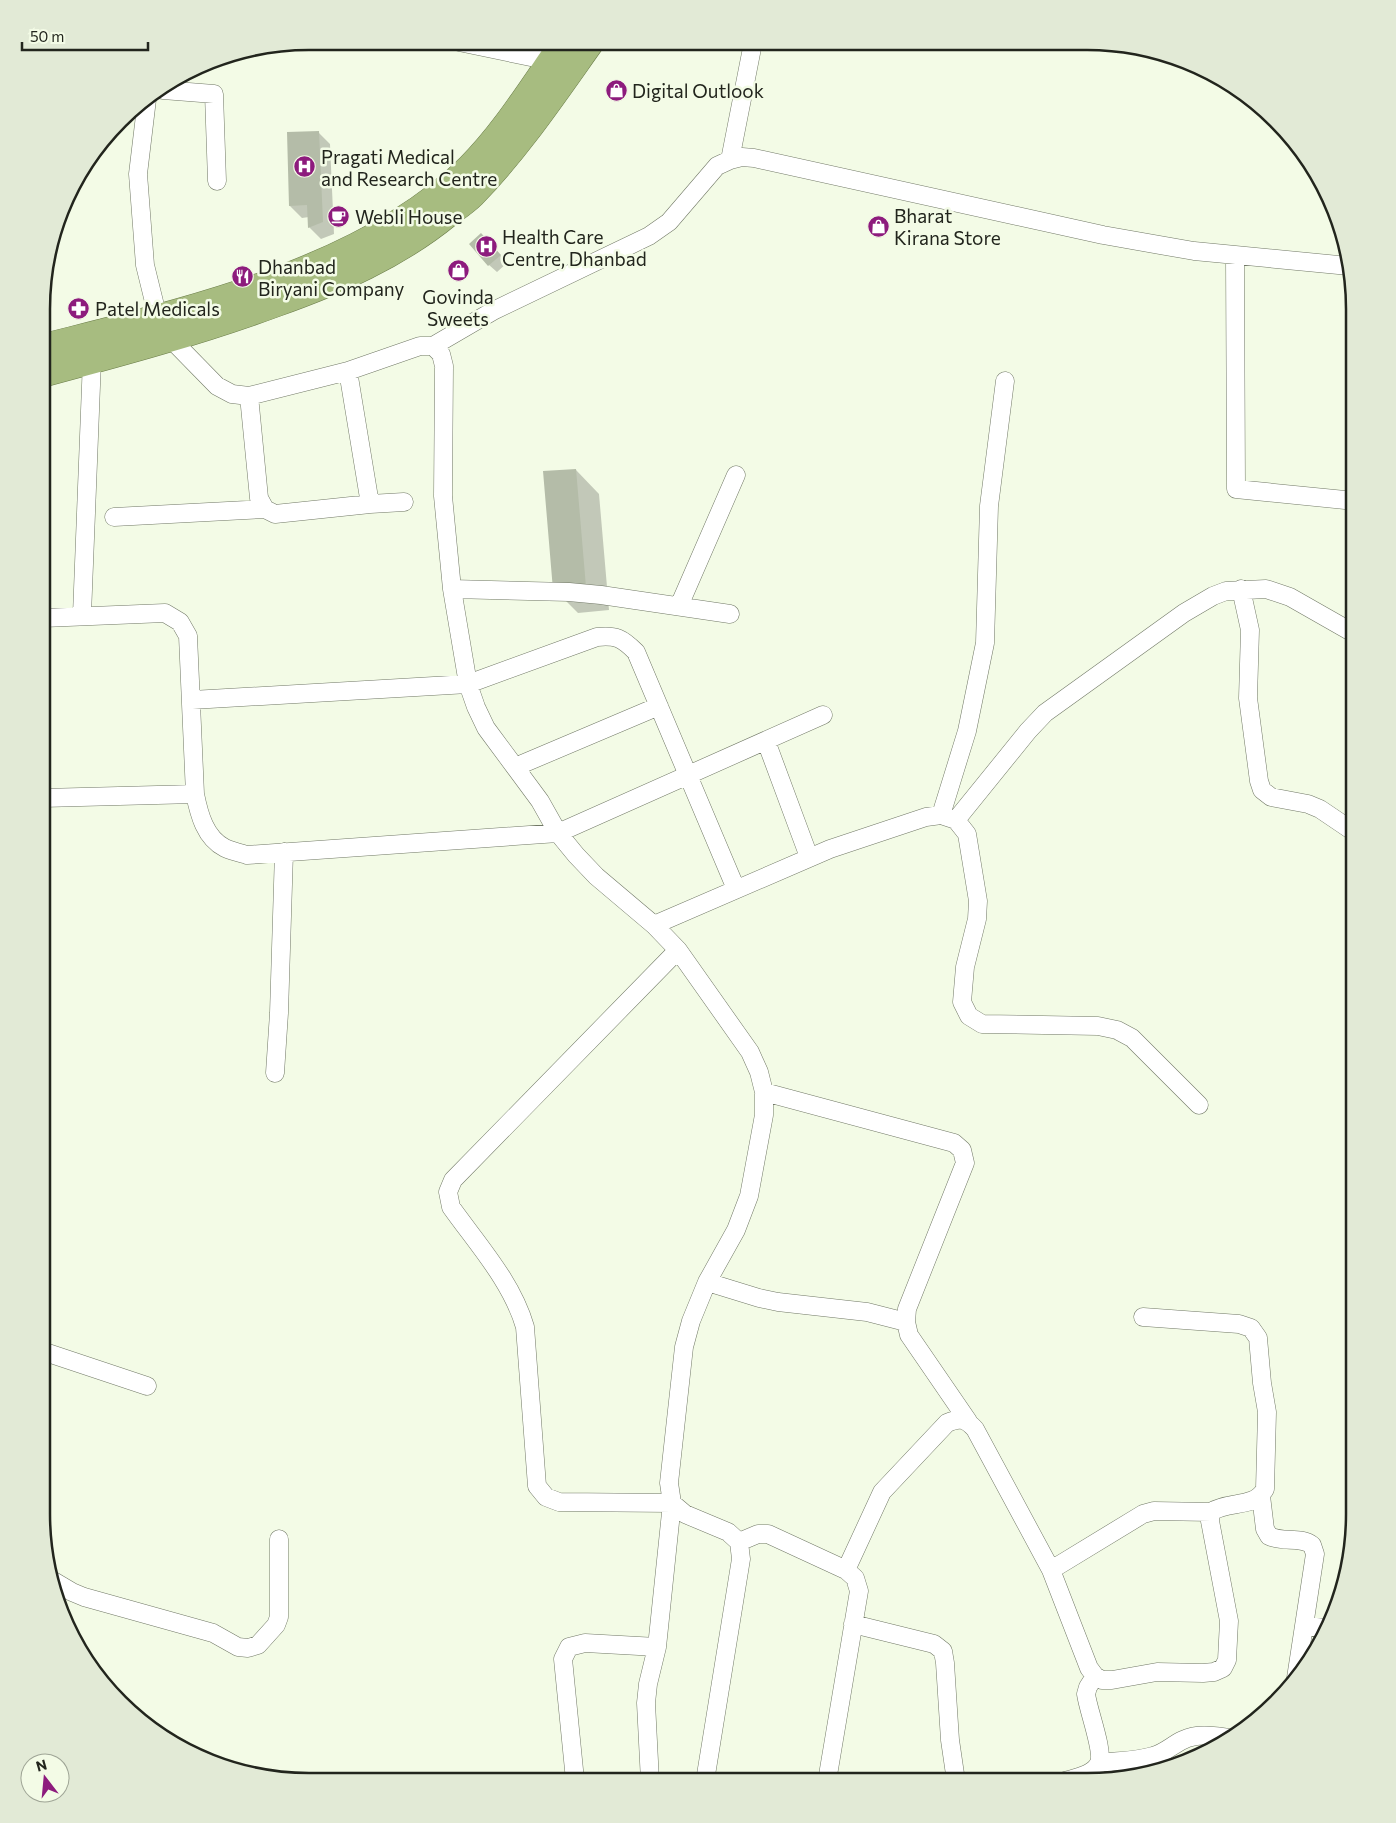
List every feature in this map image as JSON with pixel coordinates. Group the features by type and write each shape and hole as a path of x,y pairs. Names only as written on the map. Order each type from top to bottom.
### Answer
{"highway":[{"path":"50,371 92,360 228,297 293,275 349,251 393,228 426,206 470,168 563,57 576,50"},
{"path":"50,347 164,328"}],"street":[{"path":"514,50 563,57"},
{"path":"730,160 751,50"},
{"path":"171,91 214,94 217,181"},
{"path":"146,108 138,174 145,266 164,328 217,386 232,394 249,396 348,371 420,346 433,346 493,311 648,236 670,222 717,166 742,157 754,158 1103,235 1194,252 1342,265"},
{"path":"1235,255 1236,488 1346,500"},
{"path":"433,346 441,354 444,366 444,496 452,589 468,684 476,707 486,728 540,801 558,833 576,855 596,876 654,924 678,950 750,1052 759,1072 764,1092 764,1115 749,1196 736,1230 707,1282 691,1321 684,1347 669,1483 672,1503 657,1647 648,1684 646,1703 650,1773"},
{"path":"82,615 92,360"},
{"path":"348,371 370,504"},
{"path":"949,817 985,643 988,506 1005,381"},
{"path":"249,396 260,498 265,509"},
{"path":"679,606 736,475"},
{"path":"114,518 265,509 276,514 404,502"},
{"path":"452,589 569,592 730,614"},
{"path":"949,817 1045,713 1184,613 1213,596 1226,591 1240,589 1266,589 1290,597 1346,629"},
{"path":"1240,589 1250,630 1248,698 1259,781 1262,790 1271,797 1308,804 1320,809 1346,827"},
{"path":"50,617 165,613 180,622 188,636 196,794 199,813 206,831 223,847 247,855 558,833 824,715"},
{"path":"192,700 468,684 597,637 611,635 624,640 636,652 736,889"},
{"path":"516,768 659,706"},
{"path":"766,741 809,857"},
{"path":"50,798 196,794"},
{"path":"654,924 809,857 926,817 949,817 966,834 978,900 977,920 966,967 962,1002 969,1016 982,1024 1098,1026 1117,1030 1132,1038 1199,1105"},
{"path":"275,1073 279,1013 284,852"},
{"path":"678,950 453,1180 448,1192 451,1207 512,1293 520,1310 525,1327 538,1486 546,1497 559,1502 672,1503 685,1514 728,1532 739,1542 741,1559 706,1773"},
{"path":"764,1092 954,1143 962,1150 965,1163 908,1309 906,1322 909,1336 968,1421 976,1428 1051,1570 1089,1668 1095,1676 1102,1680 1112,1680 1157,1672 1214,1672 1222,1668 1227,1660 1229,1621 1210,1522 1212,1512 1218,1507 1254,1500 1261,1496"},
{"path":"707,1282 778,1302 867,1312 906,1322"},
{"path":"1143,1317 1239,1324 1251,1328 1258,1338 1267,1412 1264,1489 1261,1496 1265,1529 1268,1536 1276,1540 1306,1541 1312,1545 1315,1554 1299,1663"},
{"path":"50,1354 147,1386"},
{"path":"846,1570 876,1502 890,1482 947,1423 957,1419 968,1421"},
{"path":"1051,1570 1143,1514 1154,1511 1212,1512"},
{"path":"739,1542 758,1534 768,1534 846,1570 855,1578 859,1591 829,1773"},
{"path":"60,1585 72,1592 214,1633 238,1647 248,1648 258,1645 276,1625 279,1617 279,1539"},
{"path":"853,1624 934,1644 942,1651 945,1662 950,1740 955,1773"},
{"path":"1305,1626 1319,1627"},
{"path":"574,1773 562,1659 569,1647 585,1642 657,1647"},
{"path":"1095,1676 1086,1694 1100,1752 1099,1763"},
{"path":"1088,1773 1099,1763 1151,1757 1164,1753 1183,1740 1208,1735 1218,1736"}],"building":[{"path":"319,131 323,222 308,228 307,205 289,206 287,132"},
{"path":"481,233 501,255 488,266 469,244"},
{"path":"576,469 586,587 553,590 543,471"}],"place":[{"name":"Digital Outlook","path":"616,90"},
{"name":"Pragati Medical and Research Centre","path":"305,167"},
{"name":"Webli House","path":"339,216"},
{"name":"Bharat Kirana Store","path":"878,226"},
{"name":"Health Care Centre, Dhanbad","path":"486,247"},
{"name":"Govinda Sweets","path":"458,270"},
{"name":"Dhanbad Biryani Company","path":"242,277"},
{"name":"Patel Medicals","path":"79,308"}]}
